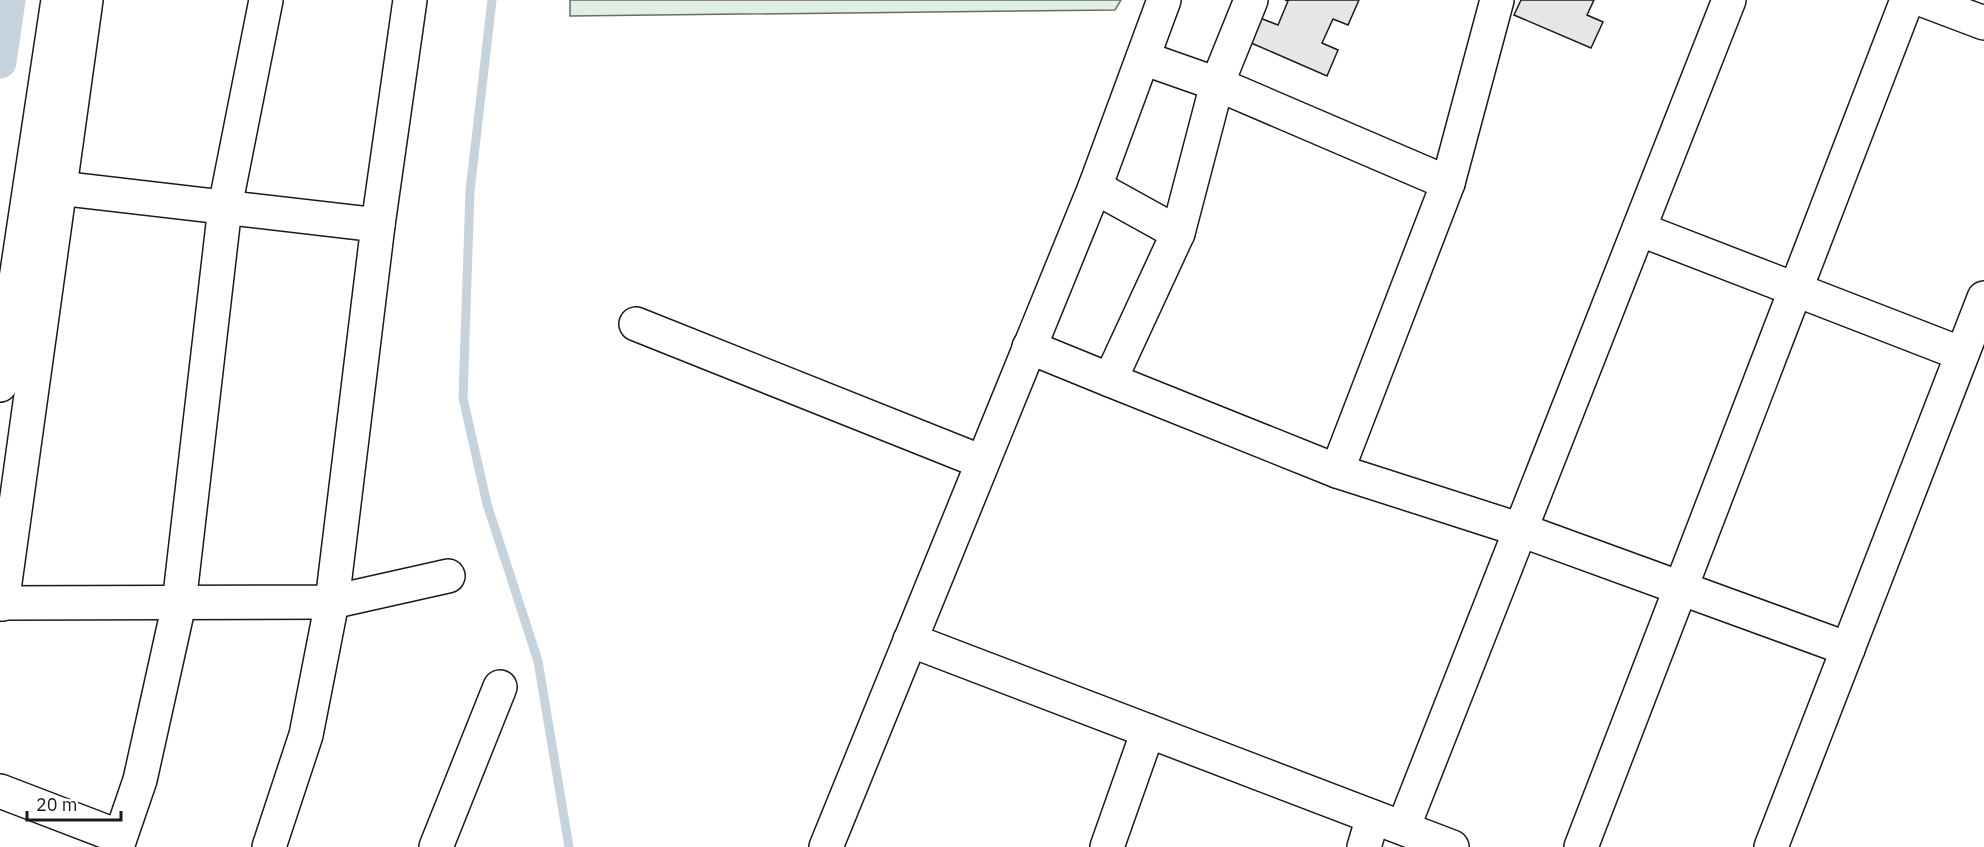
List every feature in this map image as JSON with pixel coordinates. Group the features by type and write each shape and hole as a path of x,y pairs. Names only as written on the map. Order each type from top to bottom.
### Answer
{"street":[{"path":"0,385 58,0"},
{"path":"86,0 1,604 332,602 448,576"},
{"path":"0,790 118,842 140,780 179,604 225,207 266,0"},
{"path":"269,847 306,735 332,602 378,225 410,0"},
{"path":"826,847 1095,187 1164,0"},
{"path":"1110,380 1178,233 1216,84 1251,0"},
{"path":"1403,828 1729,0"},
{"path":"1581,847 1907,0"},
{"path":"1923,0 1984,23"},
{"path":"1337,471 1448,183 1490,2"},
{"path":"1143,58 1216,84 1448,183"},
{"path":"1095,187 1178,233"},
{"path":"59,188 378,225"},
{"path":"1639,230 1962,354"},
{"path":"1772,847 1984,298"},
{"path":"636,324 982,462"},
{"path":"1029,347 1337,471 1521,530 1848,649"},
{"path":"910,640 1148,731 1368,832 1403,828 1452,847"},
{"path":"436,847 500,687"},
{"path":"1107,847 1148,731"}],"green space":[{"path":"570,0 1121,0 1115,10 570,16"}],"building":[{"path":"1285,0 1359,0 1348,25 1333,19 1322,43 1338,50 1327,76 1249,42 1260,18 1278,25 1288,1"},
{"path":"1521,0 1594,0 1587,15 1603,22 1591,48 1514,15"}],"waterway":[{"path":"0,62 9,0"},
{"path":"492,0 470,191 463,398 487,504 538,661 569,847"}]}
